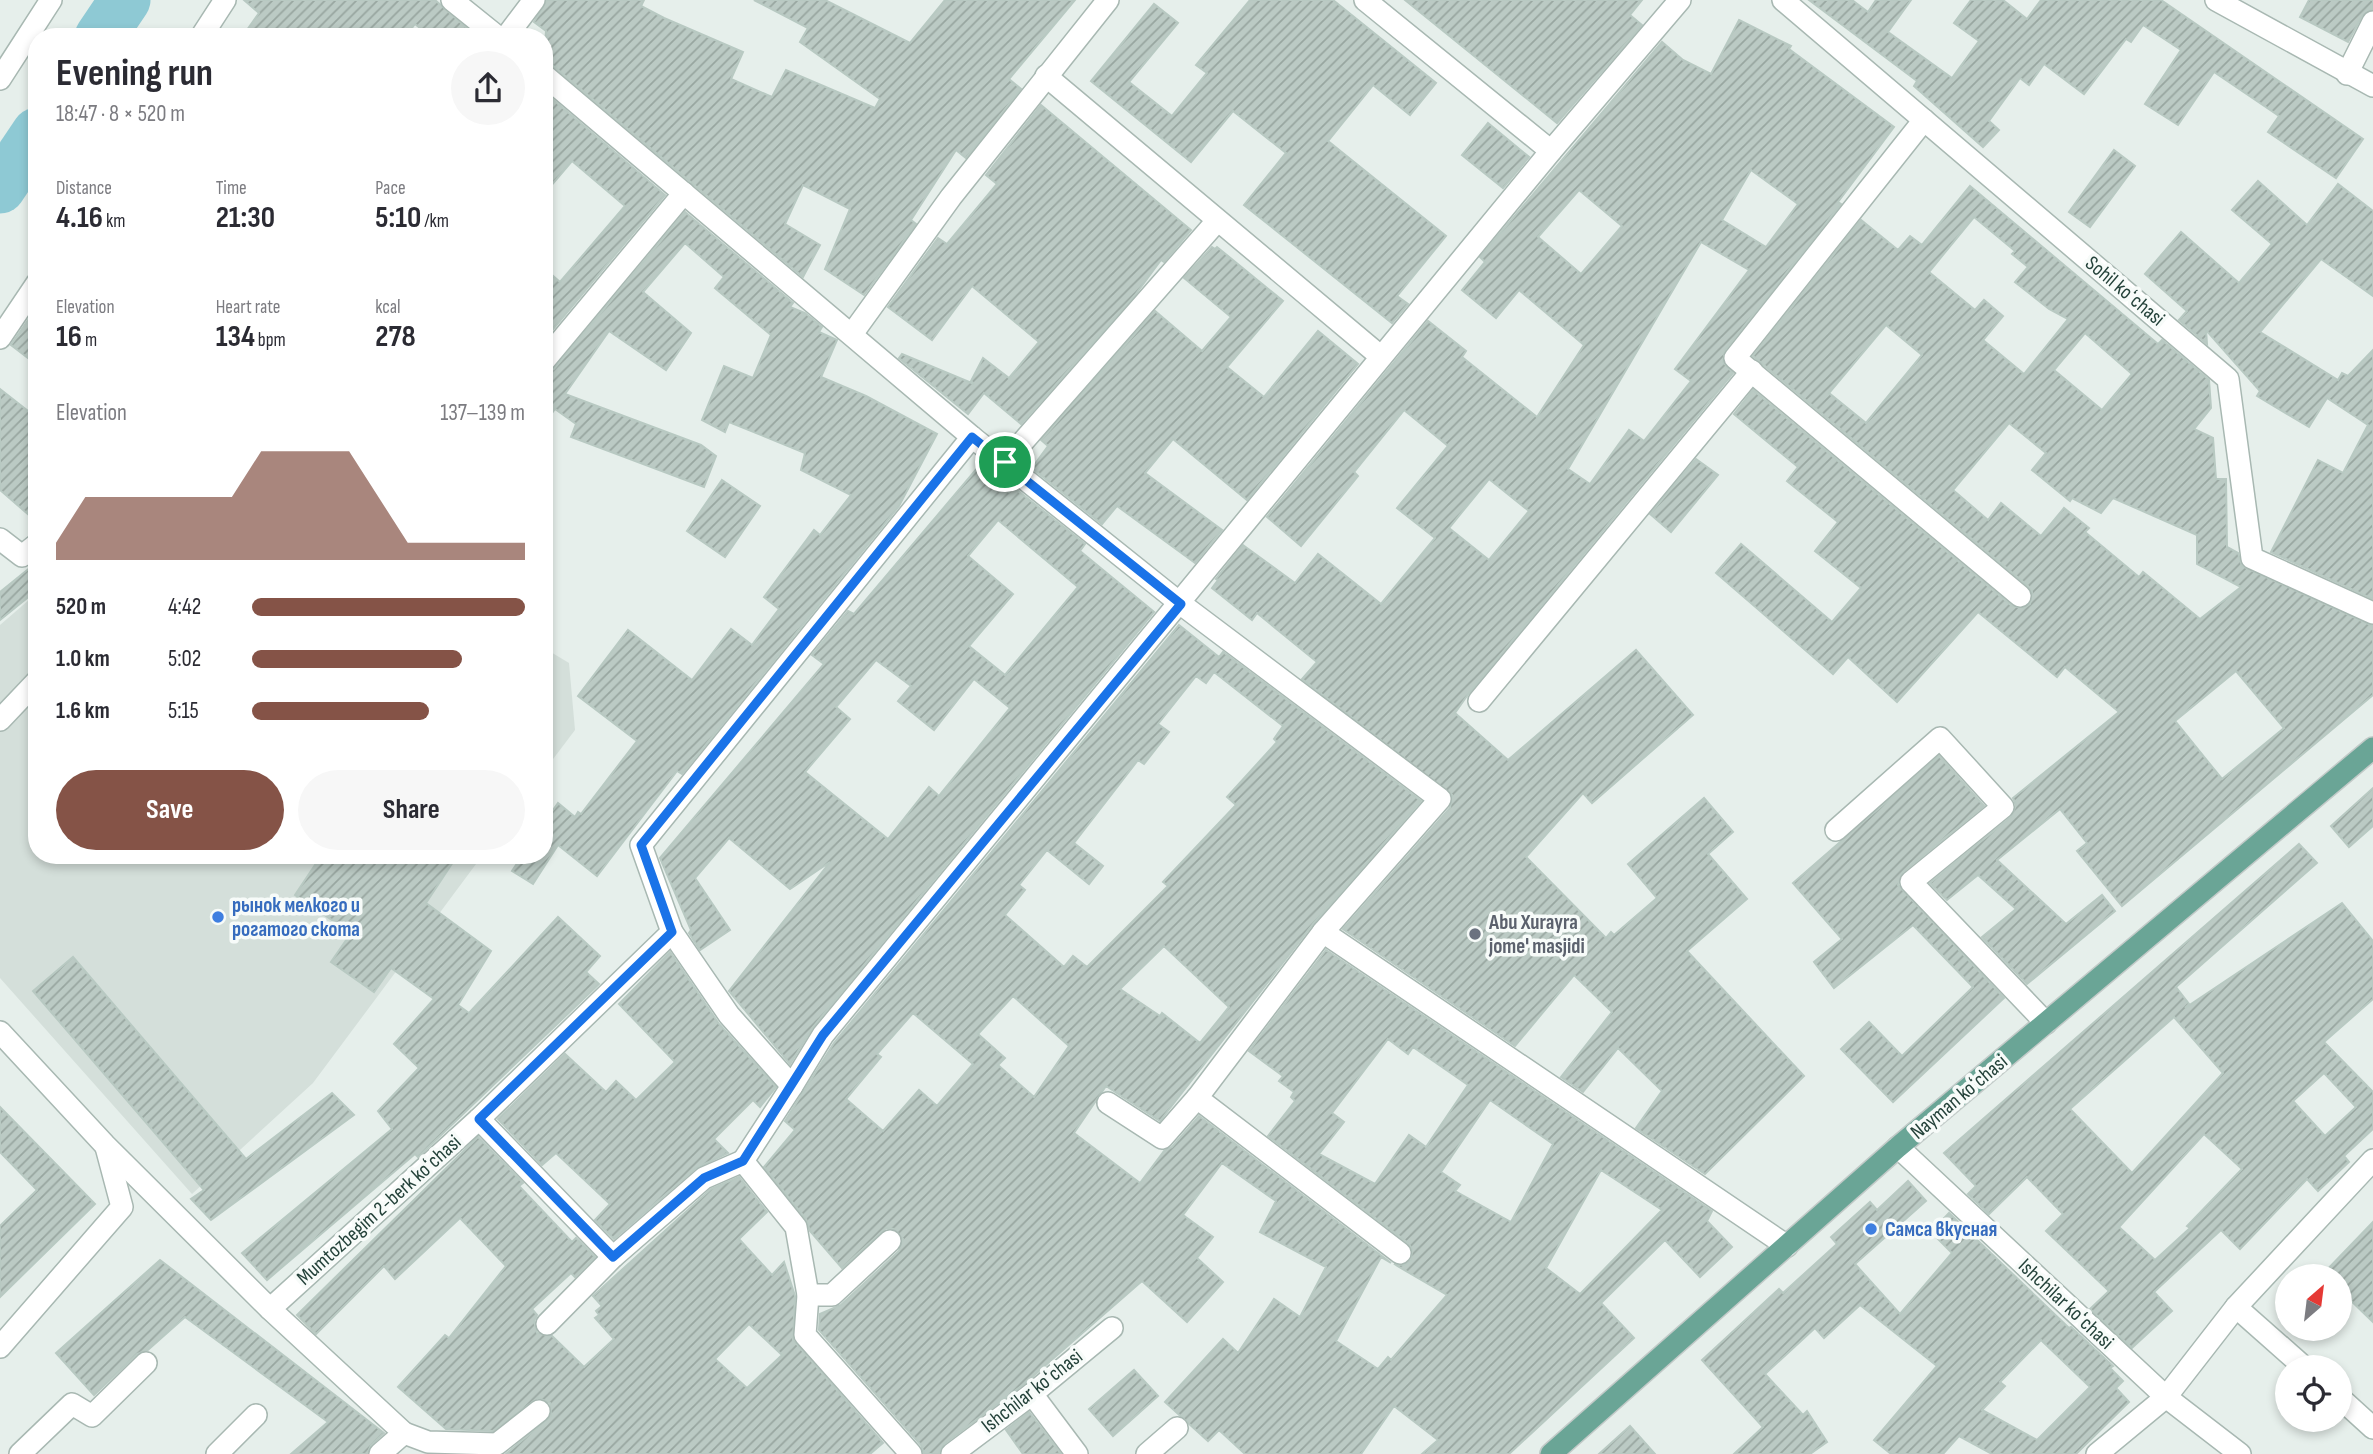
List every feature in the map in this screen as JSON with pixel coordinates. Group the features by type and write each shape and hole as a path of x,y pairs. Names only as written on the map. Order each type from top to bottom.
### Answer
{"main road":[{"name":"Nayman koʻchasi","path":"1552,1454 1898,1147 2373,748"}],"street":[{"path":"33,28 51,0"},
{"path":"207,28 225,0"},
{"path":"452,0 487,28"},
{"path":"513,28 534,0"},
{"path":"852,334 951,197 1108,0"},
{"path":"1365,0 1551,151"},
{"path":"547,1324 613,1257 704,1178 743,1161 823,1035 1181,604 1551,151 1680,0"},
{"name":"Sohil koʻchasi","path":"1783,0 2228,379 2252,558 2373,613"},
{"path":"2216,0 2373,86"},
{"path":"2347,74 2373,22"},
{"path":"0,79 28,36"},
{"path":"1046,76 1373,350"},
{"path":"553,83 972,437 1181,604 1440,799 1324,932 1198,1098 1162,1138 1108,1103"},
{"path":"1924,120 1735,358 2020,596"},
{"path":"553,349 684,193"},
{"path":"1005,462 1217,221"},
{"path":"0,338 28,296"},
{"path":"1479,701 1752,371"},
{"path":"792,1086 729,1015 672,932 641,845 972,437"},
{"path":"0,539 28,555"},
{"path":"0,720 28,690"},
{"path":"1836,830 1940,737 2003,807 1911,882 2046,1023"},
{"name":"Mumtozbegim 2-berk koʻchasi","path":"270,1309 479,1119 672,932"},
{"path":"1324,932 1787,1246"},
{"path":"0,1032 105,1144 270,1309 404,1433 428,1442 497,1444 539,1411"},
{"path":"1198,1098 1400,1253"},
{"path":"479,1119 613,1257"},
{"path":"0,1347 122,1207 105,1144"},
{"name":"Ishchilar koʻchasi","path":"1898,1147 2165,1397 2240,1454"},
{"path":"2097,1454 2165,1397 2235,1307 2373,1160"},
{"path":"743,1161 796,1227 808,1294 805,1335 911,1454"},
{"path":"808,1294 832,1295 890,1241"},
{"path":"2235,1307 2290,1355"},
{"name":"Ishchilar koʻchasi","path":"952,1454 1032,1394 1112,1328"},
{"path":"20,1454 72,1404 92,1416 146,1363"},
{"path":"1032,1394 1077,1454"},
{"path":"2352,1409 2373,1427"},
{"path":"217,1454 256,1415"},
{"path":"1147,1454 1177,1428"},
{"path":"380,1454 404,1433"}],"shaded area":[{"name":"рынок мелкого и рогатого скота","path":"28,601 28,864 476,864 313,1083 192,1194 0,978 0,625"},
{"path":"553,653 569,663 575,730 553,759"}],"building":[{"path":"244,0 435,0 467,28 420,28 415,24 412,28 248,28 259,13"},
{"path":"547,0 644,0 641,6 743,52 731,79 772,97 786,70 875,108 880,99 800,42 808,28 754,0 825,0 910,43 945,0 1075,0 1009,79 1021,89 966,158 956,150 911,220 916,224 864,295 825,269 850,209 803,185 785,224 820,245 803,277 553,66 553,28 542,28 534,22"},
{"path":"1250,0 1333,0 1436,83 1410,115 1373,85 1328,141 1446,236 1397,296 1408,304 1392,323 1244,205 1286,153 1233,111 1191,162 1091,81 1154,4 1178,23 1129,82 1172,116 1207,73 1196,65"},
{"path":"1405,0 1642,0 1630,15 1642,25 1557,123"},
{"path":"1809,0 1852,0 1868,12 1876,0 1911,0 1888,32 1952,78 1979,41 1954,23 1971,0 2003,0 2027,19 2041,0 2161,0 2363,139 2336,178 2268,132 2279,116 2214,72 2178,125 2145,104 2181,50 2143,25 2131,42 2126,39 2084,94 2044,64 2029,85 2020,78 1989,121 1999,130 1983,147 1914,86 1917,81"},
{"path":"2309,0 2373,0 2373,9 2362,16 2348,42 2300,17"},
{"path":"1739,20 1791,46 1789,49 1894,127 1838,202 1841,204 1725,350 1723,362 1733,373 1455,713 1508,760 1636,650 1693,715 1592,803 1583,793 1526,857 1606,938 1611,932 1614,935 1657,898 1628,864 1704,798 1733,832 1708,854 1747,899 1687,951 1804,1076 1705,1174 1636,1128 1662,1091 1618,1048 1583,1092 1561,1077 1612,1012 1574,975 1515,1046 1343,929 1450,808 1452,795 1302,679 1317,662 1257,613 1252,620 1212,588 1243,545 1295,583 1318,554 1381,604 1435,538 1397,508 1448,446 1404,410 1354,472 1358,476 1301,546 1267,517 1428,321 1466,351 1462,357 1537,417 1584,345 1519,290 1496,318 1462,290 1485,262 1480,257 1662,42 1683,60 1711,74","holes":["1751,170 1798,204 1766,247 1722,220","1579,190 1622,226 1581,274 1538,237","1701,242 1749,270 1675,369 1691,381 1644,441 1629,430 1590,484 1568,469","1489,479 1529,511 1489,560 1449,528"]},
{"path":"553,100 665,195 553,329 553,276 560,282 625,206 572,161 553,183"},
{"path":"1041,105 1191,230 1164,262 1161,260 1135,295 1021,424 984,393 968,414 899,358 902,354 974,384 971,381 983,358 1009,378 1039,342 972,286 932,340 888,307 938,238 947,244 997,184 986,175"},
{"path":"1488,123 1529,157 1503,188 1462,155"},
{"path":"2114,150 2135,166 2090,227 2069,212"},
{"path":"2258,181 2307,225 2338,184 2373,211 2373,296 2321,259 2260,332 2338,380 2342,373 2348,376 2373,350 2373,599 2271,552 2318,460 2343,473 2368,425 2327,398 2309,427 2257,396 2260,391 2206,330 2207,344 2179,320 2187,311 2145,274 2181,232 2239,283 2272,244 2232,210"},
{"path":"1970,186 2158,344 2162,340 2209,380 2211,408 2194,429 2213,438 2216,479 2226,479 2227,547 2238,553 2242,566 2373,626 2373,695 2122,906 2077,851 2087,843 2060,809 1997,860 2066,924 2102,895 2115,911 2027,984 1982,937 2016,909 1978,875 1947,900 1930,883 2011,817 2016,805 2013,798 2119,712 2065,667 2057,677 1978,612 1897,702 1848,657 1833,674 1716,573 1741,544 1832,622 1861,588 1815,551 1838,522 1787,481 1798,467 1734,414 1753,390 2012,606 2024,608 2030,604 2032,592 2028,586 1753,356 1861,220 1898,250 1910,236 1922,245","holes":["1974,217 2015,251 2012,254 2028,267 2015,282 2049,309 2068,319 2024,374 1983,340 2003,316 1984,300 1975,310 1929,272","1886,325 1922,355 1866,423 1829,393","2085,333 2132,374 2102,410 2054,370","2009,423 2046,453 2032,470 2070,501 2072,498 2101,513 2113,498 2197,535 2197,564 2241,587 2200,619 2143,572 2139,577 2085,532 2089,528 2064,508 2041,536 2001,503 1988,520 1953,490","2236,671 2284,728 2222,779 2175,721"]},
{"path":"685,212 793,303 790,307 805,313 822,327 819,332 837,340 821,377 866,396 937,434 899,506 682,774 677,771 597,876 558,845 553,853 553,810 558,803 575,817 578,812 581,814 637,741 578,696 628,630 692,680 731,629 752,645 779,609 764,597 814,530 820,535 851,495 801,470 805,453 729,422 725,432 702,420 724,366 753,378 771,335 715,288 724,277 685,243 643,292 691,333 666,370 609,331 565,394 701,445 716,456 704,487 571,437 576,424 555,409 553,412 554,369"},
{"path":"1212,247 1217,247 1283,301 1227,367 1264,397 1318,331 1358,364 1247,500 1173,439 1145,473 1222,530 1195,563 1117,506 1102,524 1032,468 1048,446 1041,440 1155,311 1202,351 1231,317 1184,278"},
{"path":"28,320 28,358 11,345"},
{"path":"0,389 28,411 28,514 0,490"},
{"path":"1696,459 1718,475 1671,532 1650,514"},
{"path":"979,466 1009,492 1013,487 1085,544 1080,551 1154,612 813,1027 790,1064 729,991 830,862 790,889 729,838 695,878 730,930 700,950 689,933 691,930 660,858 824,664 812,655 848,611 854,614","holes":["998,520 1078,587 1005,675 969,646 1013,594 968,556","876,660 911,686 898,701 934,730 974,679 1010,708 939,796 929,787 888,839 805,772 850,719 836,707"]},
{"path":"722,480 760,506 725,557 687,531"},
{"path":"28,569 28,597 0,620 0,592"},
{"path":"1179,625 1219,657 1223,652 1421,801 1313,924 1160,1121 1106,1086 1074,1133 1140,1183 1164,1151 1172,1147 1199,1116 1391,1263 1381,1257 1336,1341 1378,1369 1388,1357 1391,1360 1447,1295 1394,1264 1404,1265 1411,1260 1412,1249 1408,1243 1268,1136 1295,1101 1291,1097 1294,1092 1279,1081 1283,1076 1249,1051 1326,950 1712,1211 1707,1221 1732,1247 1700,1277 1665,1240 1601,1303 1634,1338 1509,1454 1422,1454 1438,1440 1394,1406 1361,1454 1245,1454 1219,1430 1208,1441 1165,1402 1223,1339 1238,1353 1274,1299 1300,1317 1326,1267 1260,1232 1276,1201 1222,1163 1183,1215 1213,1237 1197,1258 1223,1282 1187,1322 1142,1281 1024,1384 944,1444 939,1454 924,1454 921,1445 819,1330 820,1314 841,1305 899,1251 903,1239 894,1229 886,1228 842,1268 810,1231 806,1219 764,1167 795,1130 785,1121 834,1043","holes":["1214,672 1283,726 1274,739 1277,742 1227,797 1236,805 1163,882 1168,886 1087,967 1073,956 1064,967 1005,915 1025,890 1019,885 1047,850 1089,884 1103,866 1074,843 1138,760 1144,764 1169,732 1158,724 1196,676 1206,683","1164,946 1229,1007 1200,1043 1162,1013 1160,1016 1120,989","1013,996 1069,1046 1034,1097 998,1065 1005,1058 978,1034","913,1013 973,1064 937,1106 919,1090 883,1131 846,1099 881,1057 877,1054","1388,1039 1408,1054 1413,1047 1468,1085 1426,1147 1409,1135 1375,1184 1319,1154 1344,1122 1332,1113","1490,1100 1553,1144 1511,1222 1455,1191 1460,1185 1441,1172","1601,1170 1662,1210 1580,1294 1546,1268"]},
{"path":"1939,756 1984,806 1903,872 1898,885 2004,998 1893,1102 1841,1049 1869,1022 1902,1056 1973,987 1913,925 1834,988 1814,962 1842,939 1793,883"},
{"path":"2373,788 2373,826 2349,847 2331,826"},
{"path":"2299,844 2317,863 2176,987 2189,1004 2185,1008 2342,903 2373,941 2373,999 2324,1042 2373,1092 2373,1129 2344,1156 2349,1162 2318,1191 2307,1179 2240,1249 2221,1230 2154,1292 2172,1311 2132,1348 2090,1309 2109,1291 2046,1231 2063,1214 2027,1177 1989,1214 1968,1194 1976,1186 1944,1153","holes":["2174,1017 2223,1073 2132,1173 2070,1109","2324,1073 2356,1107 2325,1136 2293,1101","2204,1134 2242,1169 2187,1226 2190,1228 2155,1260 2119,1227"]},
{"path":"316,864 452,864 426,903 491,951 458,1005 469,1013 558,917 600,956 586,972 599,984 418,1157 415,1154 267,1280 242,1253 392,1129 378,1111 419,1068 394,1044 434,999 391,968 374,992 331,962 351,933 295,895"},
{"path":"517,864 546,864 533,884 512,871"},
{"path":"670,952 719,1024 776,1087 760,1107 753,1100 714,1139 728,1153 696,1168 614,1239 595,1220 610,1204 556,1153 542,1165 498,1119 565,1054 606,1092 616,1081 636,1100 675,1062 619,1004"},
{"path":"73,957 246,1159 332,1093 354,1115 211,1220 191,1199 204,1190 33,991"},
{"path":"0,1107 95,1204 0,1297 0,1226 37,1190 0,1152"},
{"path":"478,1137 523,1183 519,1186 572,1242 576,1238 595,1257 575,1277 571,1273 532,1309 537,1315 534,1321 537,1333 552,1336 584,1367 614,1339 595,1318 599,1315 596,1311 602,1306 593,1296 711,1189 739,1177 767,1212 739,1239 772,1275 784,1262 795,1296 793,1340 883,1443 870,1454 506,1454 551,1416 550,1403 538,1398 493,1431 446,1429 398,1387 445,1335 449,1338 506,1266 460,1218 395,1279 384,1266 316,1334 297,1315","holes":["749,1324 782,1355 747,1388 715,1359"]},
{"path":"1908,1181 1926,1201 1855,1264 1900,1314 1952,1253 1931,1232 1949,1213 2069,1328 2113,1366 2110,1368 2123,1381 2116,1388 2129,1402 2076,1454 1992,1454 1959,1436 1943,1454 1891,1454 1874,1440 1937,1366 1860,1305 1824,1338 1815,1328 1765,1374 1803,1415 1807,1411 1827,1442 1810,1454 1734,1454 1763,1427 1702,1360 1779,1289 1783,1293 1837,1244 1831,1237 1870,1202 1877,1210","holes":["2041,1340 2090,1387 2037,1440 1982,1410 2005,1386 2000,1382"]},
{"path":"2373,1222 2373,1322 2352,1302 2352,1264 2333,1264"},
{"path":"160,1260 384,1433 371,1445 367,1454 291,1454 328,1422 185,1317 148,1350 137,1354 94,1395 56,1353"},
{"path":"1134,1370 1158,1396 1113,1436 1089,1409"},
{"path":"1029,1412 1061,1454 1023,1454 1006,1430"},
{"path":"1630,1426 1655,1454 1599,1454"}],"waterway":[{"path":"106,28 125,0"},
{"path":"0,188 28,146"}],"place":[{"name":"рынок мелкого и рогатого скота","path":"218,917"},
{"name":"Abu Xurayra jome' masjidi","path":"1475,934"},
{"name":"Самса вкусная","path":"1871,1229"}],"route":[{"path":"972,437 1005,462 1181,604 823,1035 743,1161 704,1178 613,1257 479,1119 672,932 641,845 972,437"}]}
